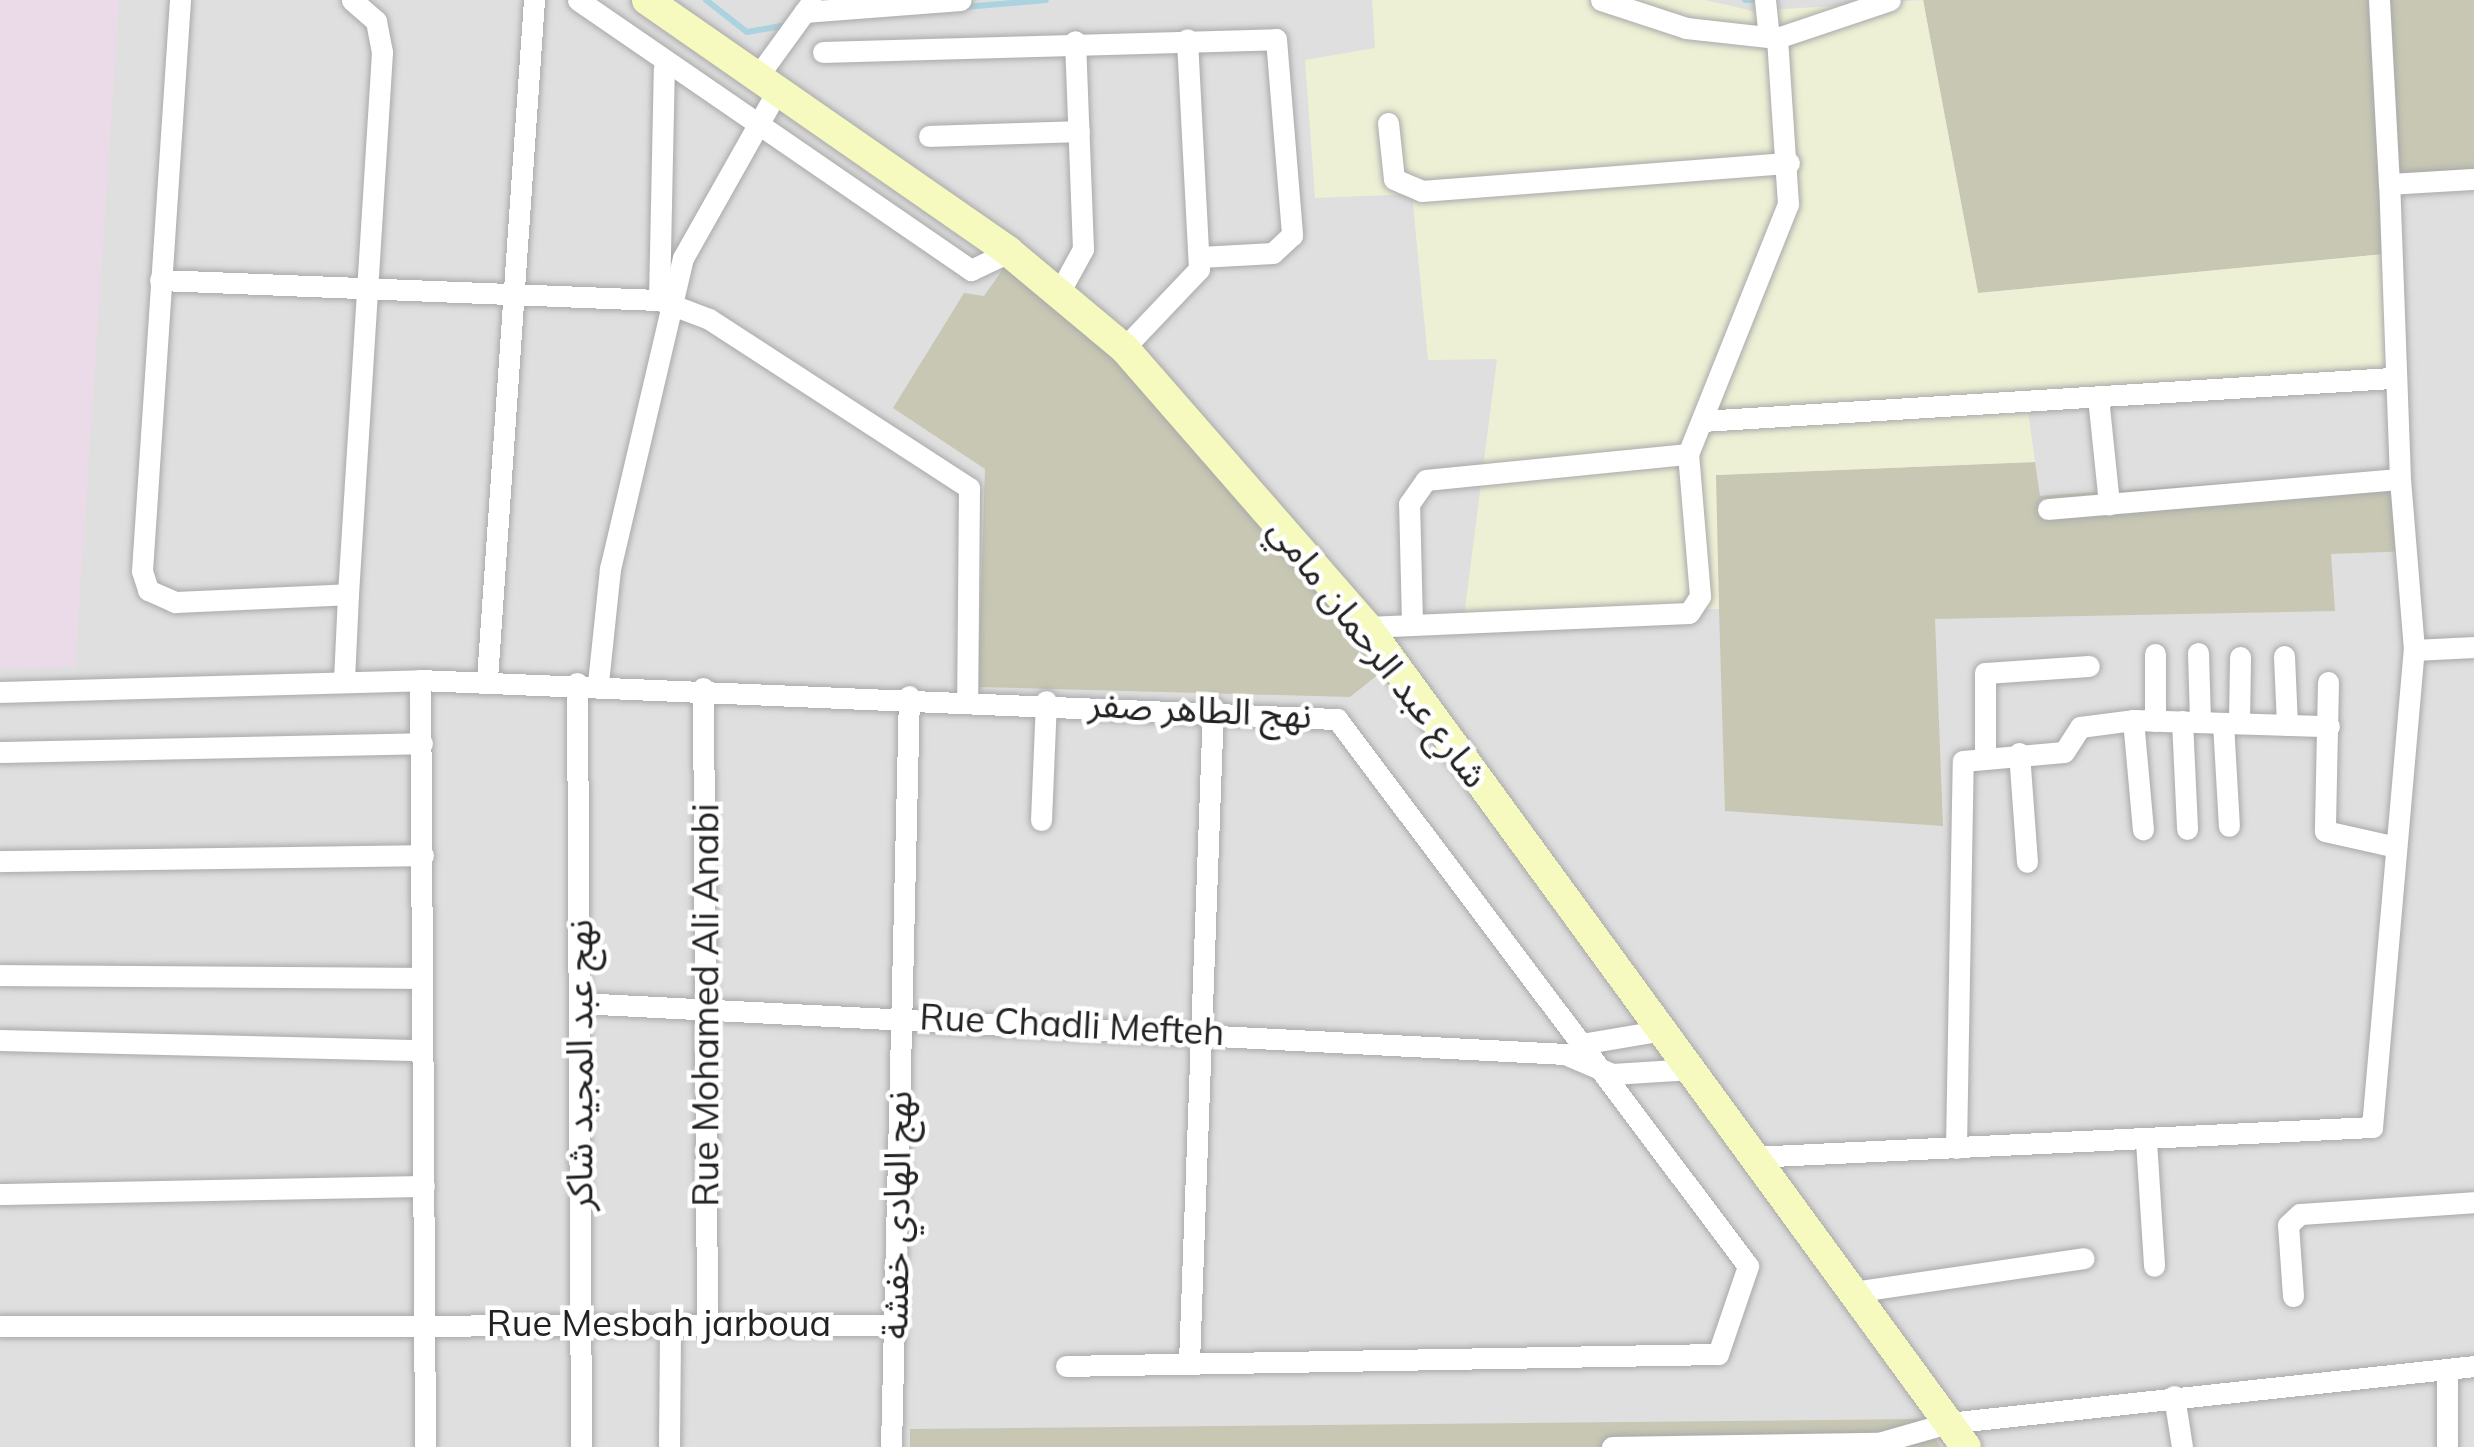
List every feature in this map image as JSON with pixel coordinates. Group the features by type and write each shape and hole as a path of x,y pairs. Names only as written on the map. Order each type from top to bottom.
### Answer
{"street":[{"path":"180,0 160,280 148,590 175,602 348,594"},
{"path":"344,680 382,52 376,21 352,0"},
{"path":"487,679 519,297 534,0"},
{"path":"578,0 664,68 971,270 1009,252"},
{"name":"شارع عبد الرحمان مامي","path":"647,0 1009,252 1124,348 1367,627 1957,1435"},
{"path":"665,302 692,236 754,128 765,86 808,6 962,0"},
{"path":"1601,0 1686,28 1773,37 1890,0"},
{"path":"1367,627 1689,613 1700,596 1688,454 1782,232 1789,163 1765,0"},
{"path":"1752,1156 2146,1141 2372,1126 2414,650 2391,378 2390,184 2379,0"},
{"path":"823,52 1265,34 1285,64 1292,236 1273,253 1200,257"},
{"path":"1124,348 1194,279 1200,257 1187,39"},
{"path":"1060,291 1083,249 1075,41"},
{"path":"664,68 665,302"},
{"path":"1388,123 1394,179 1422,191 1789,163"},
{"path":"929,136 1079,131"},
{"path":"2390,184 2474,179"},
{"path":"160,280 369,294 665,302 970,488 967,698"},
{"name":"نهج عبد المجيد شاكر","path":"581,1447 579,1003 588,683 665,302"},
{"path":"1702,421 2391,378"},
{"path":"2098,397 2109,504"},
{"path":"1412,623 1409,504 1426,480 1688,454"},
{"path":"2048,509 2400,479"},
{"path":"2414,650 2474,647"},
{"path":"2198,653 2229,826"},
{"path":"2143,830 2144,720 2155,654"},
{"path":"2284,656 2287,724"},
{"path":"2187,829 2211,722 2240,657"},
{"path":"1985,756 1985,673 2089,666"},
{"name":"نهج الطاهر صفر","path":"0,692 487,679 1213,707 1328,716 1355,731 1588,1040 1748,1273 1718,1354 1189,1362"},
{"path":"425,1447 422,743 431,680"},
{"path":"2328,682 2325,831 2396,847"},
{"name":"Rue Mohamed Ali Anabi","path":"703,688 707,1323"},
{"name":"نهج الهادي خفشة","path":"891,1447 909,696"},
{"path":"1041,820 1046,701"},
{"path":"1066,1366 1189,1362 1213,707"},
{"path":"1956,1148 1957,771 1985,756 2064,752 2080,728 2144,720 2329,726"},
{"path":"0,752 422,743"},
{"path":"2019,753 2027,862"},
{"path":"0,861 423,855"},
{"path":"0,976 422,979"},
{"name":"Rue Chadli Mefteh","path":"579,1003 1200,1030 1565,1054"},
{"path":"1565,1054 1588,1040 1664,1030"},
{"path":"0,1040 422,1050"},
{"path":"1565,1054 1612,1075 1692,1069"},
{"path":"2146,1141 2154,1266"},
{"path":"0,1194 424,1186"},
{"path":"2293,1296 2288,1225 2300,1214 2474,1202"},
{"path":"1852,1292 2084,1258"},
{"path":"669,1447 670,1324"},
{"name":"Rue Mesbah jarboua","path":"0,1326 893,1325"},
{"path":"1612,1447 1878,1443 1957,1435 2174,1396 2474,1366"},
{"path":"2447,1369 2447,1447"},
{"path":"2174,1396 2182,1447"}],"shaded area":[{"path":"0,0 2474,0 2474,1447 0,1447"},
{"path":"0,0 119,0 75,667 0,667"},
{"path":"1372,0 1705,0 1753,11 1923,0 1978,293 2395,253 2398,370 2026,397 2035,462 1716,475 1719,609 1464,617 1497,359 1428,360 1412,194 1315,198 1305,60 1375,48"},
{"path":"1923,0 2474,0 2474,187 2391,193 2395,253 1978,293"},
{"path":"1010,259 1065,299 1390,665 1350,697 978,687 985,469 893,408 964,293 984,296"},
{"path":"2035,462 2040,496 2409,470 2412,551 2331,554 2335,611 1935,619 1943,826 1725,811 1715,475"},
{"path":"1920,1419 1941,1447 910,1447 910,1429"}],"waterway":[{"path":"706,0 747,32 785,25"},
{"path":"965,7 1046,0"},
{"path":"1745,0 1761,0"}]}
